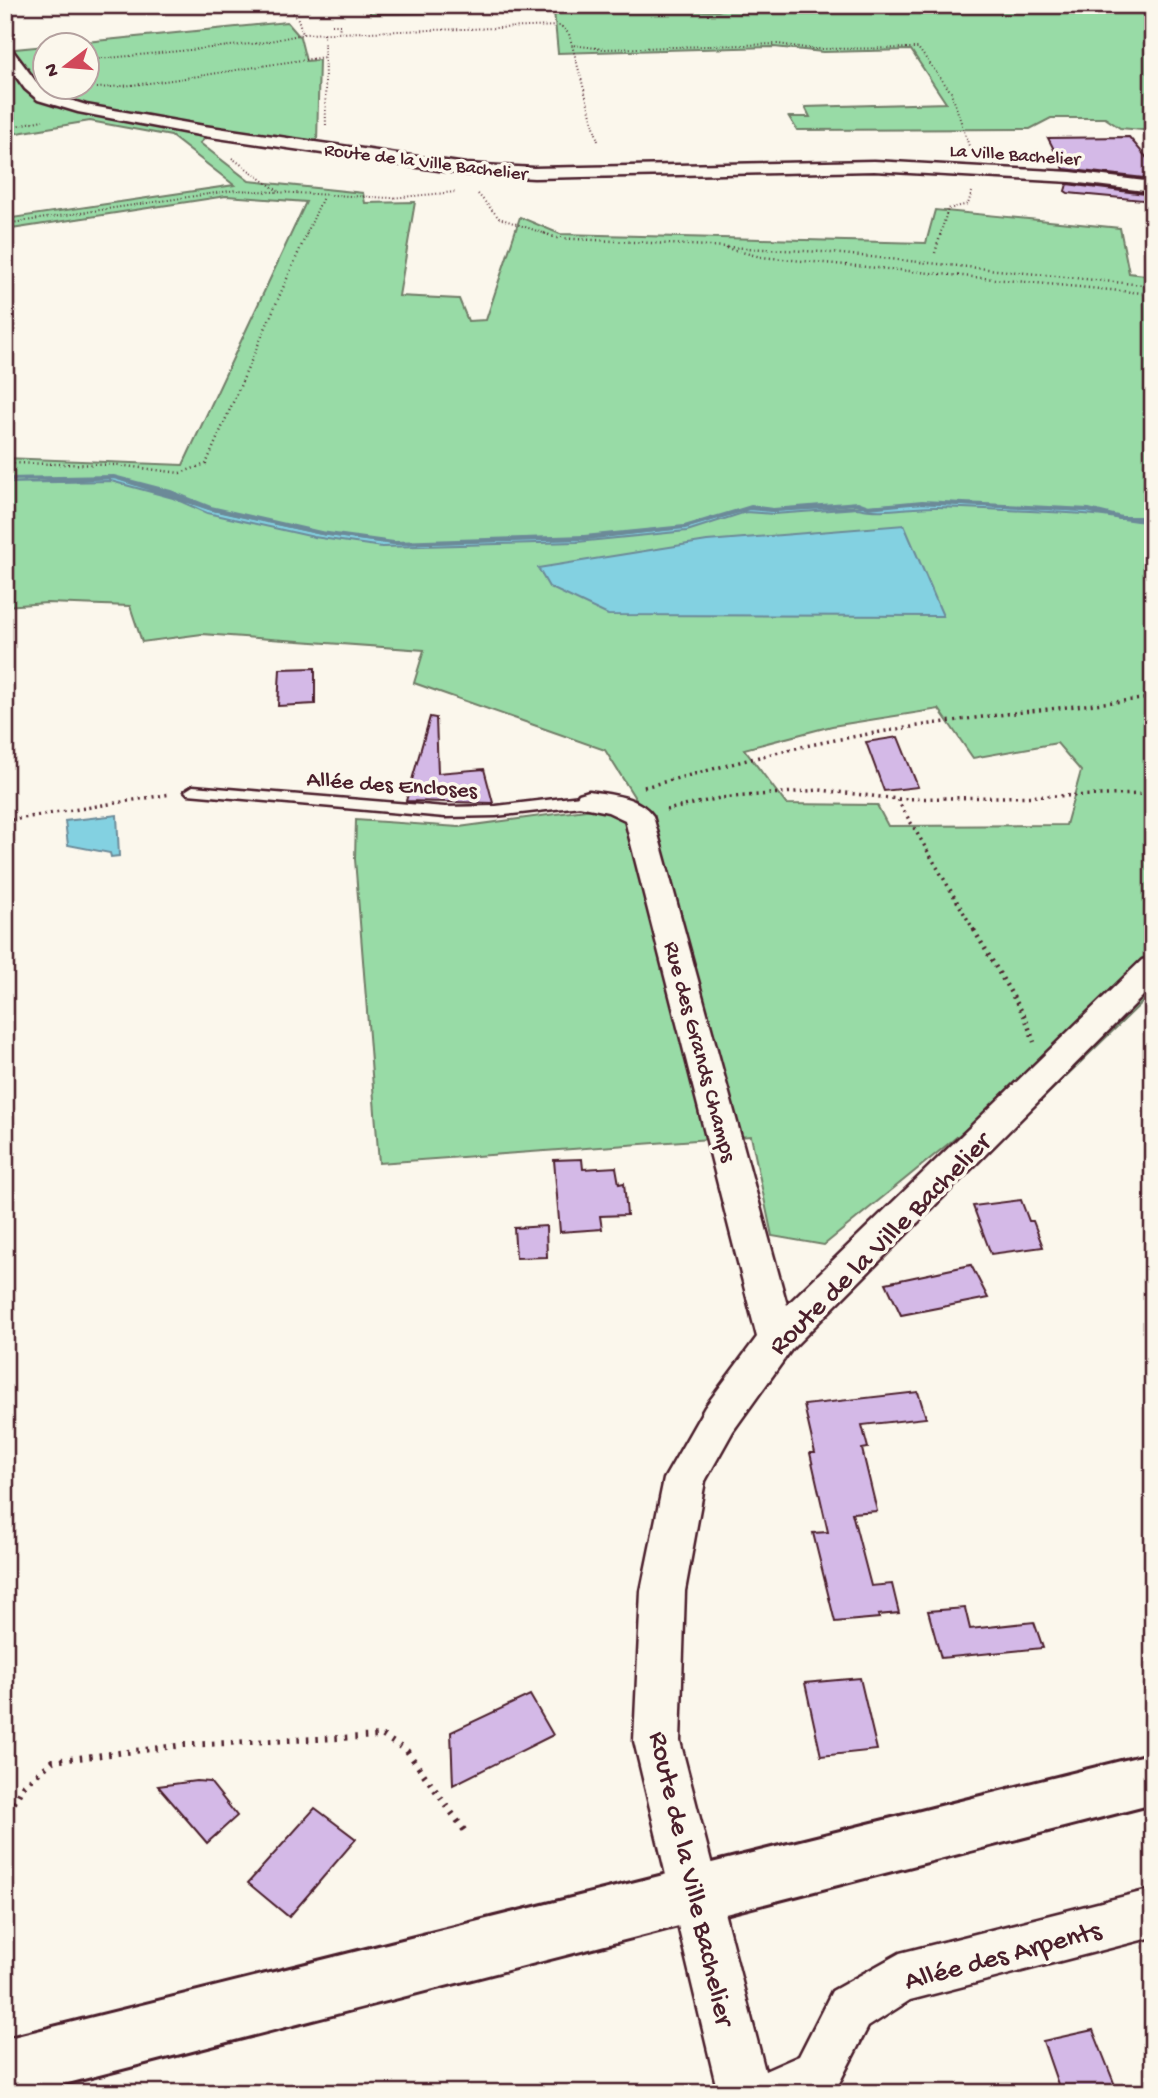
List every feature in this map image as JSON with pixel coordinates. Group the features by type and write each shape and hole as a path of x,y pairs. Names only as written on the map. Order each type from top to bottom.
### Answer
{"street":[{"path":"5,50 32,87"},
{"name":"Route de la Ville Bachelier","path":"61,102 84,109 238,135 496,172 874,166"},
{"name":"La Ville Bachelier","path":"874,166 1071,177 1153,187"},
{"path":"589,800 616,804 638,816"},
{"name":"Rue des Grands Champs","path":"638,816 777,1339"},
{"name":"Route de la Ville Bachelier","path":"744,2093 657,1741 663,1591 685,1479 719,1419 777,1339 1153,967"},
{"path":"5,2069 1153,1778"},
{"name":"Allée des Arpents","path":"776,2093 817,2074 850,2009 900,1978 1153,1913"}],"lane":[{"name":"Allée des Encloses","path":"193,791 445,813 496,811 589,800"}],"path":[{"path":"286,5 298,19 303,34"},
{"path":"332,25 340,25 339,32"},
{"path":"102,59 261,43 303,34 561,26 569,34 598,141"},
{"path":"324,33 326,149"},
{"path":"572,45 604,49 778,44 813,49 918,48 951,92 970,144 968,170 973,195 968,204 948,209 935,253"},
{"path":"102,87 181,81 245,66 326,57"},
{"path":"238,135 225,146 232,158 279,192"},
{"path":"5,224 236,190 323,197 391,198 458,192"},
{"path":"474,191 499,218 557,238 822,252 1153,286"},
{"path":"5,463 118,466 180,473 206,464 323,197"},
{"path":"723,246 751,256 814,260 918,274 1153,294"},
{"path":"589,800 778,752 883,732 1153,698"},
{"path":"638,816 720,798 820,790 897,799 1153,794"},
{"path":"5,821 193,791"},
{"path":"897,799 1025,1017 1046,1072"},
{"path":"5,1820 10,1804 38,1769 53,1760 184,1745 353,1735 383,1736 407,1751 467,1834"}],"green space":[{"path":"370,5 718,11 738,5 1153,5 1153,131 1120,128 1105,118 1051,118 1030,129 797,130 789,117 810,117 805,107 946,103 911,50 823,52 774,47 558,53 554,11 370,14"},
{"path":"287,22 300,37 306,61 319,60 317,143 214,130 200,143 249,181 363,193 365,203 415,202 399,296 459,299 468,321 486,320 520,217 560,234 926,243 935,210 1120,228 1129,273 1153,276 1153,992 1027,1114 1001,1101 824,1245 772,1236 751,1136 379,1163 355,859 356,820 459,827 638,803 605,750 414,683 424,650 202,634 142,642 130,606 47,603 5,606 5,458 183,465 306,202 226,196 5,230 5,219 234,185 171,136 90,121 5,135 5,50 32,47 32,102 102,102 102,40","holes":["939,709 973,758 1057,743 1081,771 1066,825 888,826 877,805 786,804 744,749 832,726"]}],"water":[{"path":"115,478 212,510 321,534 394,544 586,539 688,527 749,509 773,511 919,503 1087,511 1114,518 1084,514 938,507 877,510 858,508 774,514 746,512 687,531 577,542 382,547 314,537 207,513 173,498 111,481 5,483"},
{"path":"1122,519 1153,519 1153,522 1135,521"},
{"path":"904,525 943,616 608,615 549,587 538,568 707,541"},
{"path":"117,815 119,856 111,857 110,853 68,845 65,821"}],"building":[{"path":"1129,137 1153,165 1153,179 1064,169 1048,138"},
{"path":"1067,184 1153,195 1153,201 1068,193 1065,191"},
{"path":"315,668 315,704 278,706 280,669"},
{"path":"430,717 436,718 438,773 484,769 493,803 406,801"},
{"path":"898,737 918,787 884,791 866,742"},
{"path":"582,1159 583,1169 616,1167 619,1184 624,1183 627,1215 600,1216 602,1229 560,1232 554,1160"},
{"path":"1021,1200 1043,1247 991,1254 973,1206"},
{"path":"546,1226 547,1257 516,1258 514,1228"},
{"path":"971,1265 988,1298 901,1315 886,1283"},
{"path":"918,1392 926,1418 862,1425 868,1448 862,1449 877,1511 852,1513 871,1586 892,1584 899,1613 878,1615 879,1618 835,1622 813,1533 828,1532 810,1453 815,1453 804,1405"},
{"path":"965,1608 970,1629 1034,1622 1043,1648 941,1658 928,1611"},
{"path":"860,1678 877,1750 821,1756 805,1683"},
{"path":"530,1695 553,1735 453,1785 451,1732"},
{"path":"210,1782 237,1816 207,1843 158,1786"},
{"path":"315,1808 356,1839 289,1917 248,1883"},
{"path":"1093,2030 1118,2093 1061,2093 1043,2041"}],"waterway":[{"path":"5,479 114,477 168,492 209,508 321,533 394,543 584,537 685,527 751,507 773,510 858,503 868,507 922,502 1089,510 1122,518 1153,518"}]}
